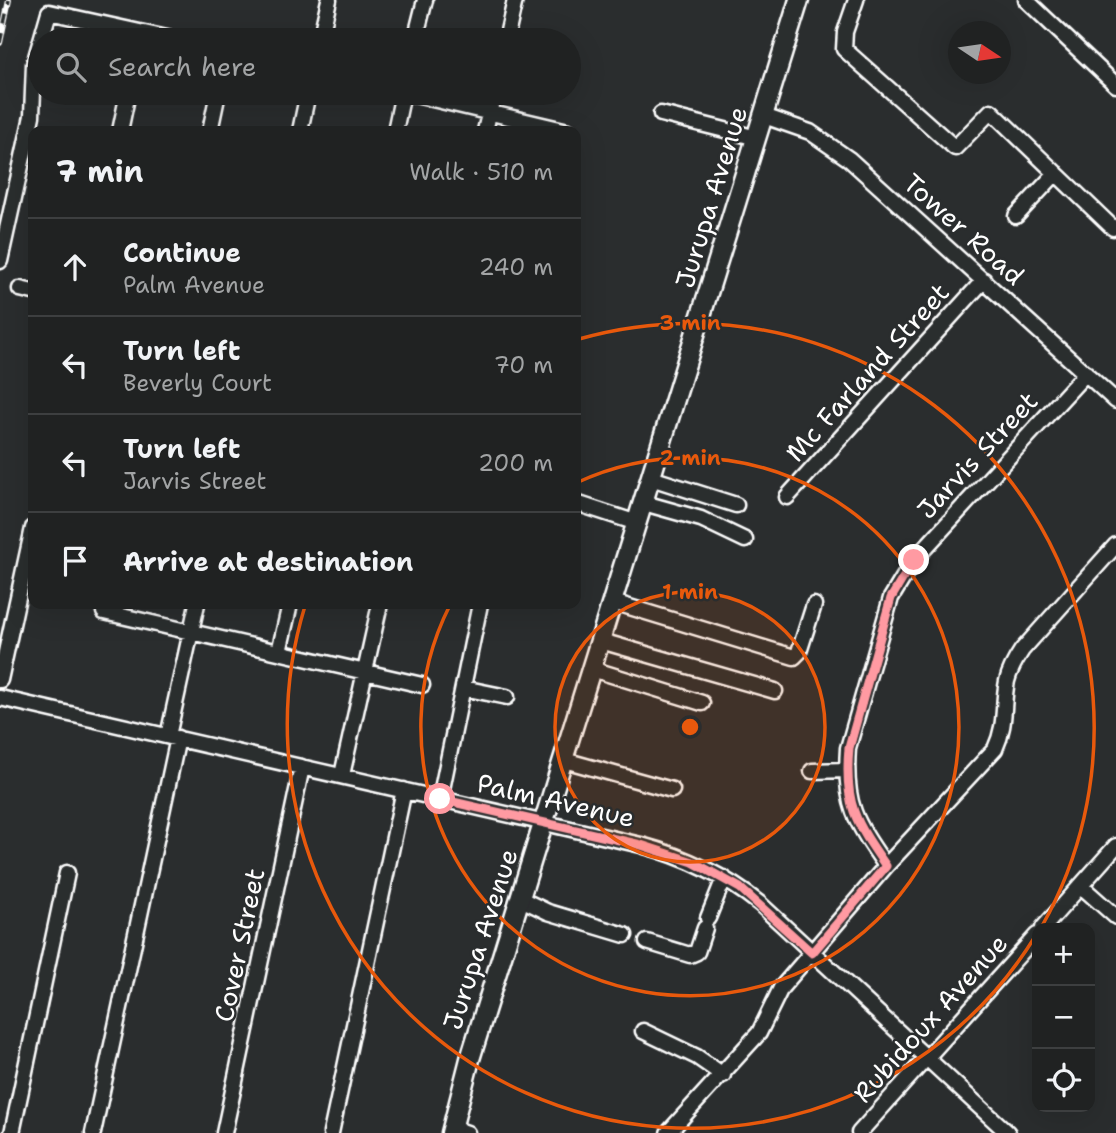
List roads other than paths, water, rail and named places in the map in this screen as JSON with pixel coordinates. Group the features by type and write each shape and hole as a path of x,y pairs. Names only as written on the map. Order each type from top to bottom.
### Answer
{"main road":[{"name":"Jurupa Avenue","path":"457,1131 470,1059 799,0"}],"street":[{"path":"323,28 329,0"},
{"path":"418,28 425,0"},
{"path":"509,28 515,0"},
{"path":"856,0 845,32 844,49 955,148 991,111 1113,228"},
{"path":"1026,0 1116,85"},
{"path":"44,28 48,12 110,28"},
{"path":"30,126 32,105"},
{"path":"121,126 125,105"},
{"path":"211,126 215,105"},
{"path":"301,126 305,105"},
{"path":"395,126 402,105"},
{"path":"455,105 545,126"},
{"path":"486,126 491,105"},
{"path":"661,114 757,138"},
{"name":"Tower Road","path":"764,116 810,132 830,144 1116,401"},
{"path":"0,261 28,134"},
{"path":"1016,216 1056,173"},
{"name":"Mc Farland Street","path":"787,497 984,280"},
{"name":"Jarvis Street","path":"886,866 867,839 851,808 847,770 849,748 891,598 914,560 1086,373"},
{"path":"651,478 736,505"},
{"path":"644,503 701,519 745,540"},
{"path":"581,505 637,523"},
{"path":"668,1133 759,1033 781,988 886,866 995,749 1005,719 1007,682 1018,657 1116,545"},
{"path":"0,680 28,551"},
{"path":"613,601 794,657 799,652 814,605"},
{"path":"105,609 104,612 422,685"},
{"path":"93,1133 173,737 196,609"},
{"path":"279,652 289,609"},
{"path":"342,775 379,609"},
{"path":"440,799 479,609"},
{"path":"601,641 775,691"},
{"path":"592,669 702,703"},
{"path":"463,688 508,697"},
{"name":"Palm Avenue","path":"0,698 670,852 724,878 760,904 1007,1133"},
{"path":"564,760 671,790"},
{"name":"Cover Street","path":"224,1133 302,767"},
{"path":"812,771 847,770"},
{"path":"331,1133 404,790"},
{"name":"Rubidoux Avenue","path":"1048,923 1116,846"},
{"path":"12,1133 67,873"},
{"path":"647,942 690,955 697,952 724,878"},
{"path":"1081,886 1116,917"},
{"path":"521,899 548,912 625,934"},
{"name":"Rubidoux Avenue","path":"859,1133 1032,941"},
{"path":"643,1031 697,1057 723,1074"}],"railway":[{"path":"0,43 9,0"}]}
